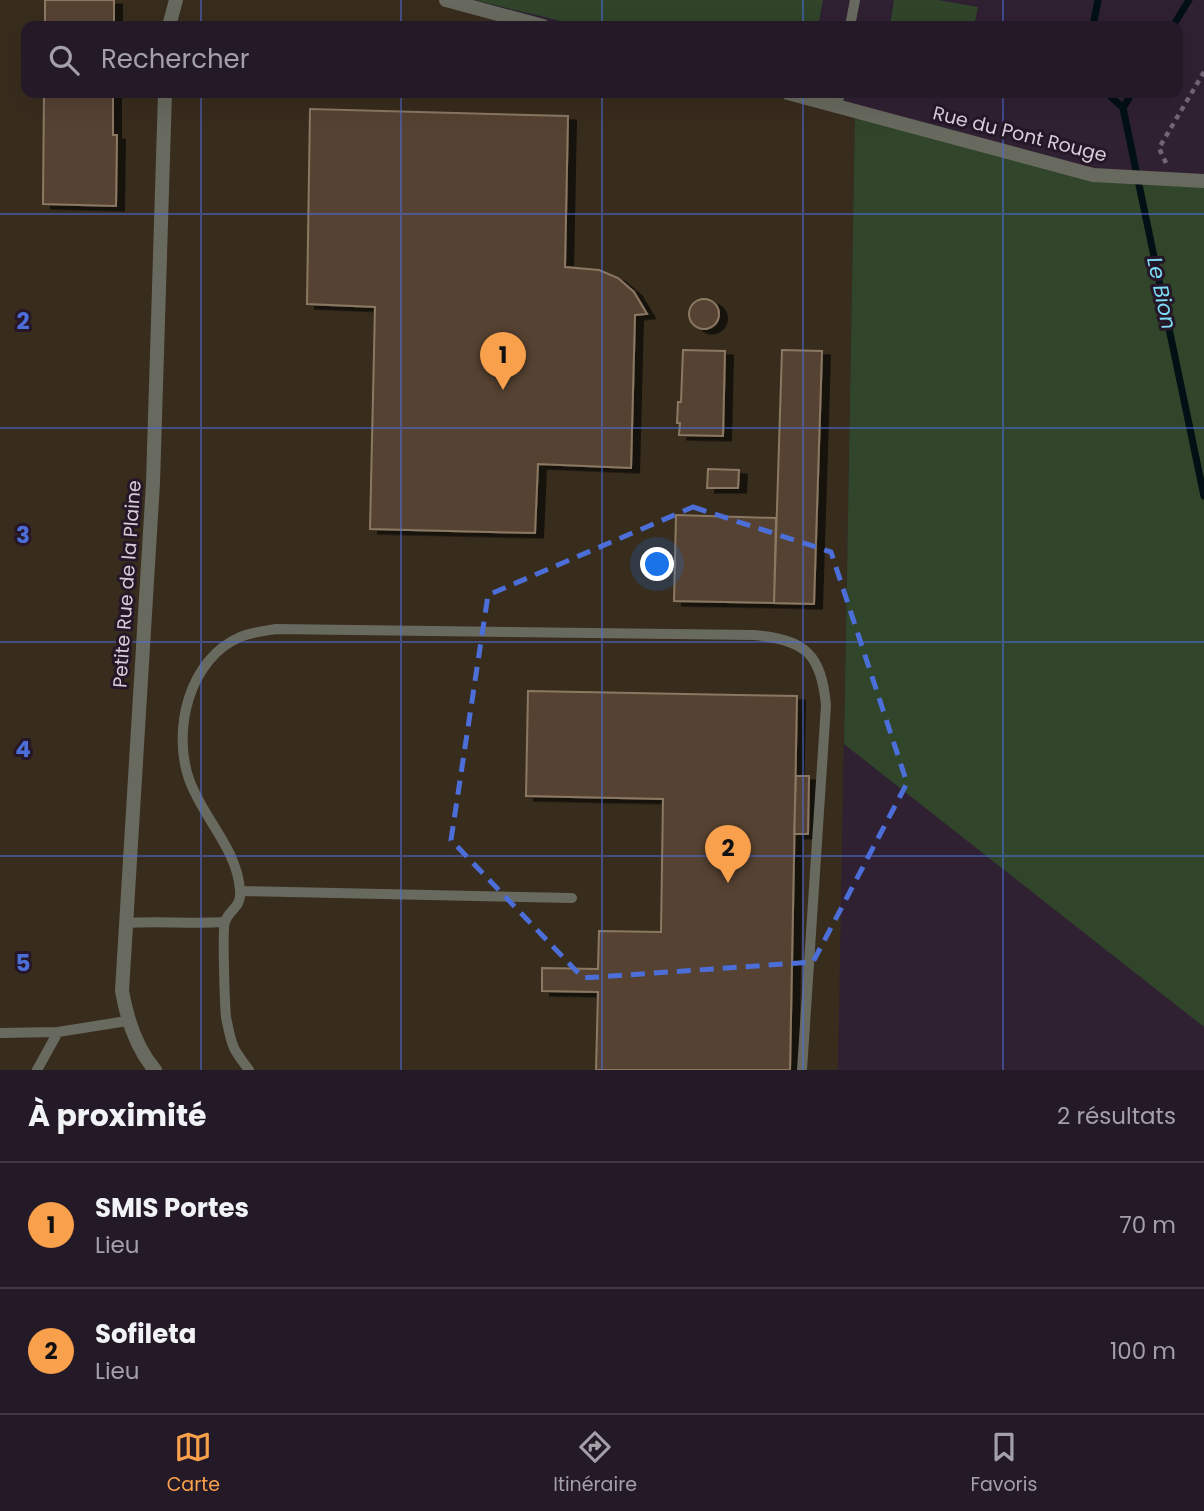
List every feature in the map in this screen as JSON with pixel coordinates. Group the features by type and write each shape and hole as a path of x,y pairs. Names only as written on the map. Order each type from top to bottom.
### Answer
{"street":[{"path":"170,21 176,0"},
{"path":"446,0 524,21"},
{"name":"Petite Rue de la Plaine","path":"155,1070 148,1062 127,1021 122,991 153,483 165,98"},
{"name":"Rue du Pont Rouge","path":"839,99 1093,175 1204,181"}],"lane":[{"path":"851,21 855,0"},
{"path":"249,1070 234,1048 226,1016 225,922 238,905 240,891 223,841 189,780 184,759 183,729 195,680 220,650 239,638 276,629 754,635 788,640 803,649 818,663 824,683 826,705 802,1070"},
{"path":"240,891 572,898"},
{"path":"125,923 225,922"},
{"path":"0,1032 58,1032 127,1021"},
{"path":"37,1070 58,1032"}],"path":[{"path":"1174,181 1159,148 1204,72"}],"highlighted area":[{"path":"693,507 831,552 907,783 813,962 583,978 451,840 488,595"}],"shaded area":[{"path":"0,0 446,0 524,21 21,21 21,98 807,98 855,111 838,1070 0,1070"}],"green space":[{"path":"474,0 823,0 819,21 561,21"},
{"path":"894,0 938,0 978,7 975,21 891,21"},
{"path":"855,111 1093,175 1204,178 1204,1027 844,744"}],"building":[{"path":"45,0 114,0 114,21 45,21"},
{"path":"44,98 113,98 113,135 117,135 116,206 43,204"},
{"path":"310,109 568,116 565,267 599,270 618,278 634,292 647,314 635,315 631,468 538,464 535,533 370,529 375,307 307,304"},
{"path":"704,299 710,300 718,308 718,320 710,328 704,329 698,328 690,320 689,314 690,308 698,300"},
{"path":"683,350 725,351 723,436 679,435 680,423 677,423 678,402 681,402"},
{"path":"782,350 822,351 814,604 774,603"},
{"path":"708,469 739,470 738,488 707,488"},
{"path":"676,515 776,518 774,603 674,601"},
{"path":"528,691 797,696 790,1070 596,1070 598,992 542,991 542,968 598,969 599,931 661,932 663,799 526,796"},
{"path":"796,776 809,776 808,834 794,834"}],"waterway":[{"path":"1094,21 1098,0"},
{"name":"Le Bion","path":"1176,21 1189,0"},
{"path":"1112,98 1123,108"},
{"name":"Le Bion","path":"1129,98 1123,108 1204,496"}],"place":[{"name":"SMIS Portes","path":"503,390"},
{"name":"Sofileta","path":"728,883"}]}
